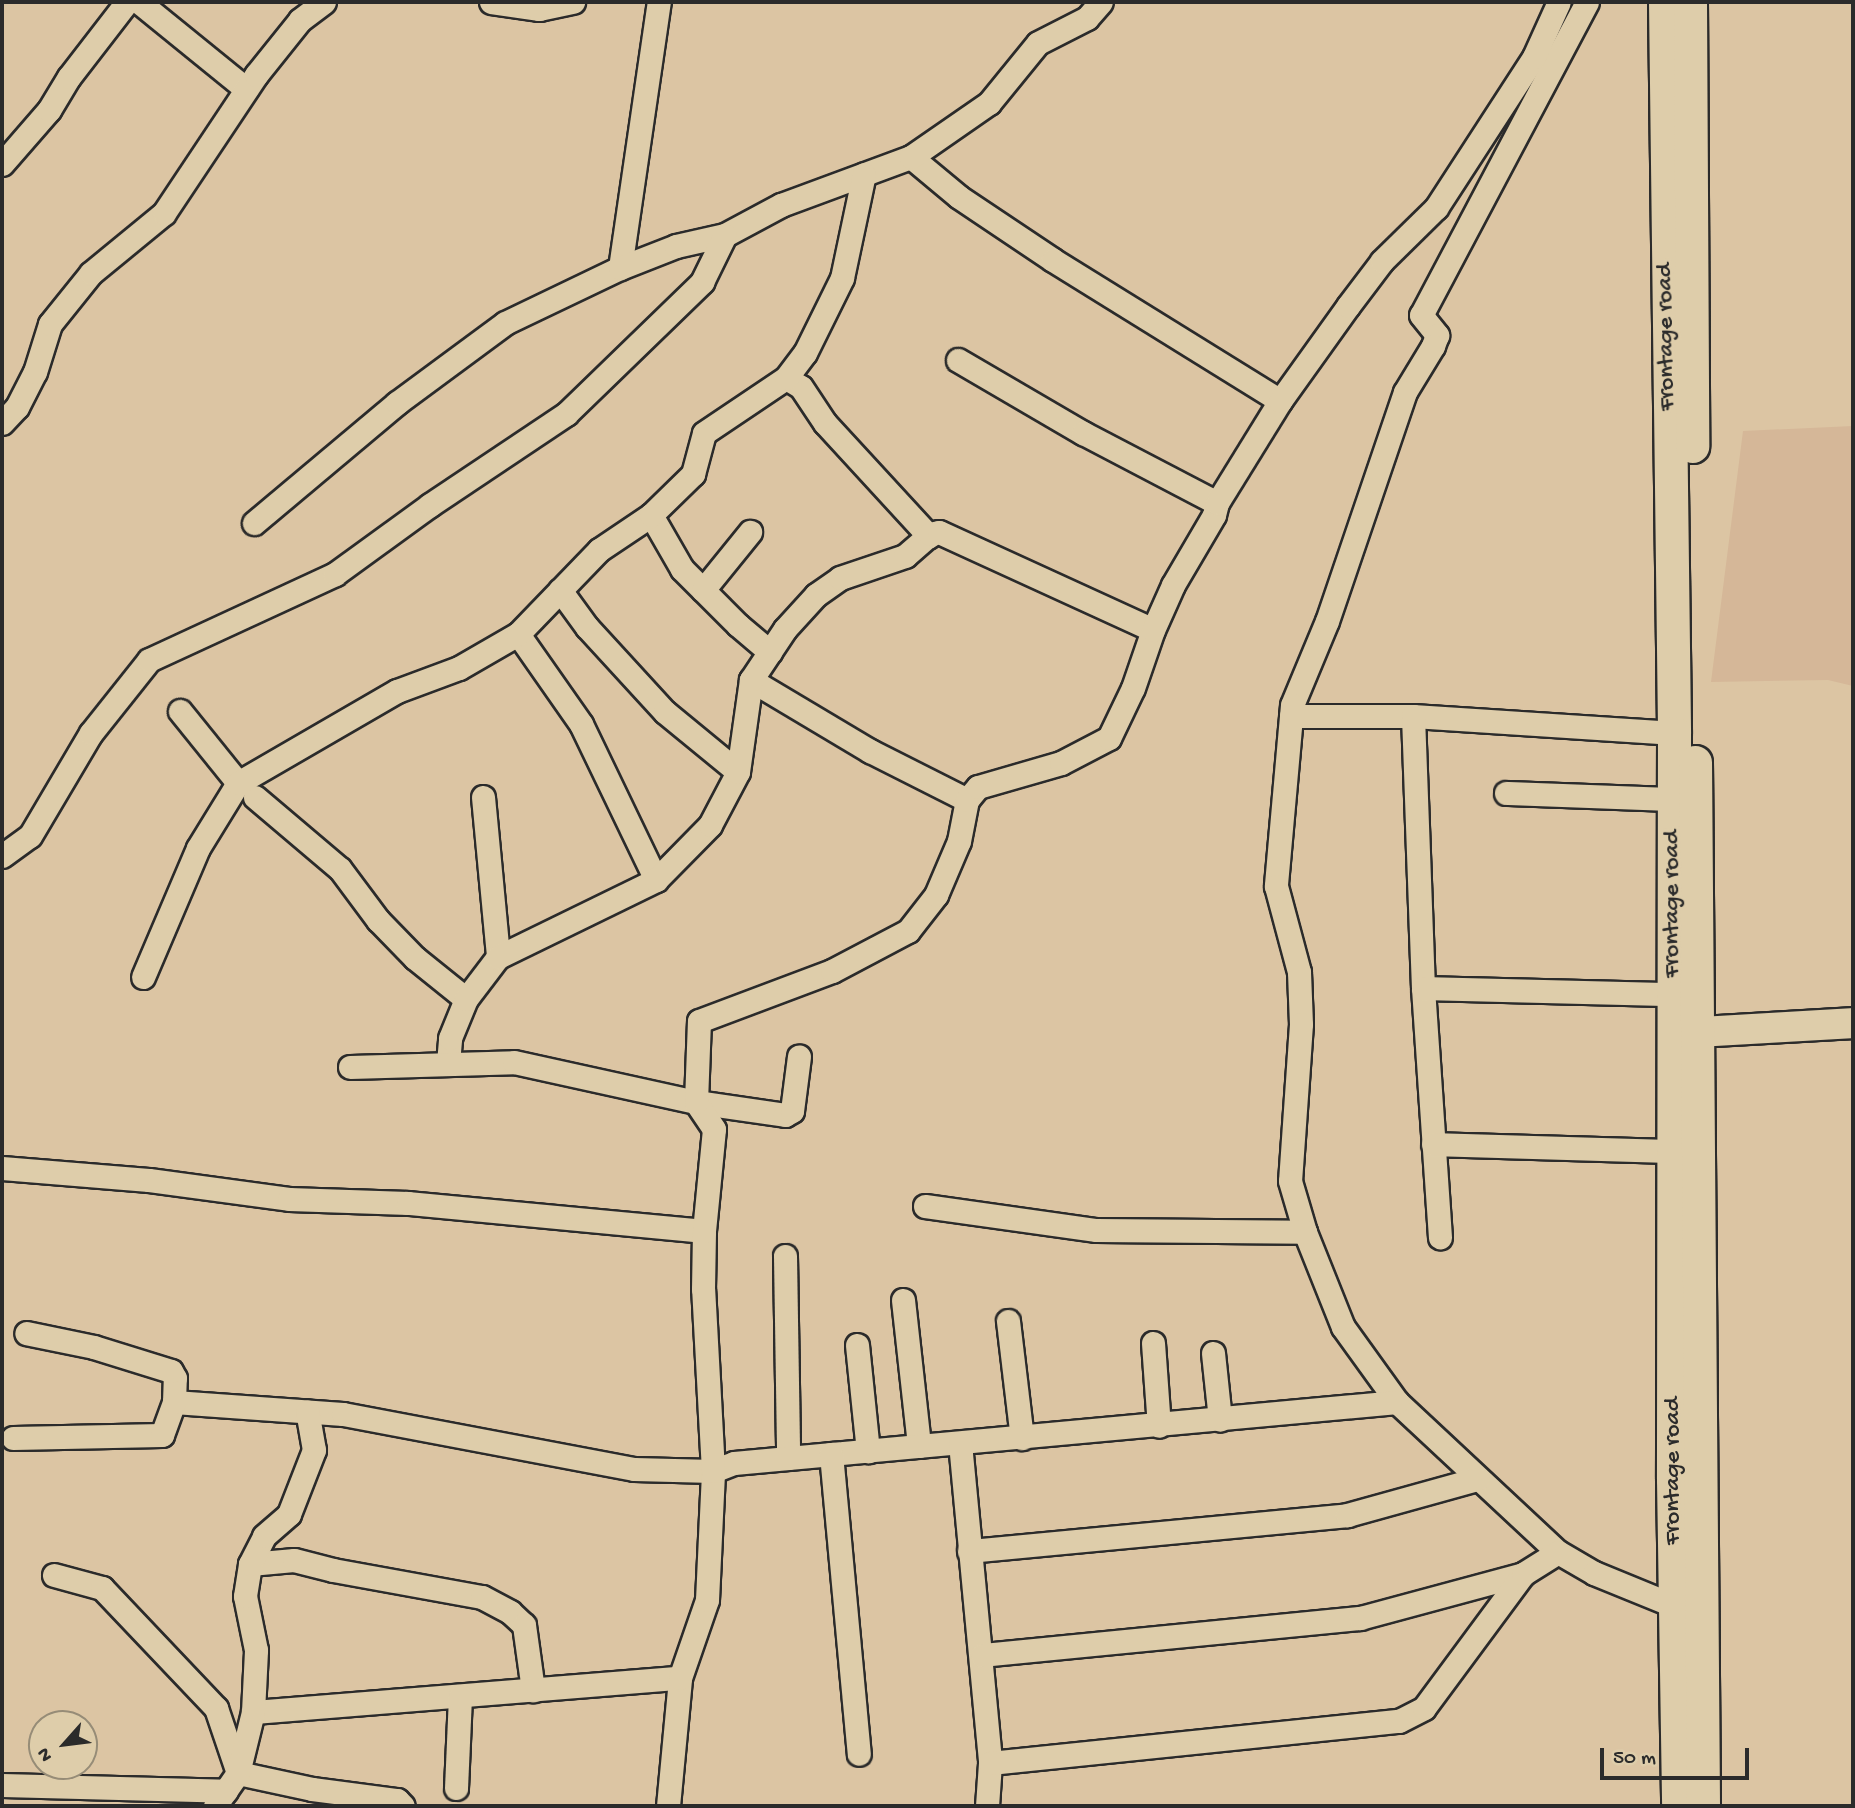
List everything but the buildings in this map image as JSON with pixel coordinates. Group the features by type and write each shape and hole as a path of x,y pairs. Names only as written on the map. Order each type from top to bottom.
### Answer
{"main road":[{"name":"Frontage road","path":"1665,2 1674,733 1672,799 1675,1151 1688,1606 1678,1806"},
{"path":"1690,2 1692,503 1699,1032 1688,1606 1703,1806"}],"street":[{"path":"2,164 49,110 69,77 127,2"},
{"path":"139,2 246,89"},
{"path":"2,422 17,407 35,372 50,324 91,273 164,213 246,89 300,20 324,2"},
{"path":"491,2 539,9 573,2"},
{"path":"620,268 659,2"},
{"path":"254,523 397,403 505,323 620,268 676,246 725,234 781,205 911,157 989,103 1038,43 1087,18 1101,2"},
{"path":"668,1806 680,1678 707,1600 713,1472 703,1289 704,1231 714,1129 696,1102 699,1021 832,971 908,931 936,895 959,841 967,800 978,787 1061,763 1110,738 1133,688 1153,630 1173,585 1214,515 1217,503 1280,401 1382,261 1436,208 1534,57 1559,2"},
{"path":"1587,2 1421,315 1437,335 1405,392 1332,609 1292,705 1276,886 1299,972 1301,1024 1290,1181 1305,1232 1343,1327 1397,1402 1558,1552 1594,1573 1688,1606"},
{"path":"911,157 959,197 1053,260 1280,401"},
{"path":"143,977 198,848 247,790 397,691 459,668 518,634 599,550 651,515 693,474 704,433 786,378 805,353 842,278 864,174"},
{"path":"2,856 30,836 91,733 149,660 335,574 430,505 566,414 702,282 725,234"},
{"path":"958,360 1083,433 1217,503"},
{"path":"786,378 801,387 825,423 929,536"},
{"path":"651,515 682,569 770,652"},
{"path":"703,590 750,532"},
{"path":"448,1063 450,1038 466,999 498,957 656,880 710,825 738,772 751,680 785,628 816,595 840,578 905,556 929,536 939,532 1153,630"},
{"path":"560,590 587,627 664,712 738,772"},
{"path":"518,634 581,724 656,880"},
{"path":"751,680 870,751 967,800"},
{"path":"180,711 247,790 340,869 378,920 415,958 466,999"},
{"path":"1291,716 1413,716 1674,733"},
{"path":"1413,716 1423,988 1440,1237"},
{"path":"1506,793 1672,799"},
{"path":"483,797 498,957"},
{"path":"1423,988 1673,994"},
{"path":"1699,1032 1853,1023"},
{"path":"349,1067 514,1062 696,1102 790,1114 799,1056"},
{"path":"1433,1144 1675,1151"},
{"path":"2,1168 149,1180 289,1199 408,1203 704,1231"},
{"path":"925,1206 1096,1230 1305,1232"},
{"path":"785,1256 789,1458"},
{"path":"903,1300 919,1446"},
{"path":"1008,1321 1022,1438"},
{"path":"13,1438 158,1436 163,1432 174,1402 176,1378 171,1371 94,1347 26,1333"},
{"path":"1153,1343 1159,1426"},
{"path":"857,1345 868,1451"},
{"path":"1213,1353 1220,1420"},
{"path":"174,1402 405,1423 634,1469 713,1472 734,1463 1397,1402"},
{"path":"226,1790 253,1712 256,1650 245,1596 250,1564 264,1536 289,1514 314,1450 307,1412"},
{"path":"960,1443 969,1551 982,1656 990,1763 988,1806"},
{"path":"831,1454 859,1754"},
{"path":"969,1551 1347,1516 1477,1479"},
{"path":"982,1656 1360,1618 1523,1574 1558,1552"},
{"path":"250,1564 293,1560 333,1570 482,1597 510,1612 524,1625 533,1690"},
{"path":"990,1763 1399,1721 1424,1708 1523,1574"},
{"path":"54,1575 102,1588 216,1708 226,1790"},
{"path":"253,1712 680,1678"},
{"path":"456,1788 460,1696"},
{"path":"2,1785 226,1790 312,1789 397,1800 403,1806"}],"shaded area":[{"path":"1853,426 1853,686 1828,680 1711,682 1743,431"}]}
